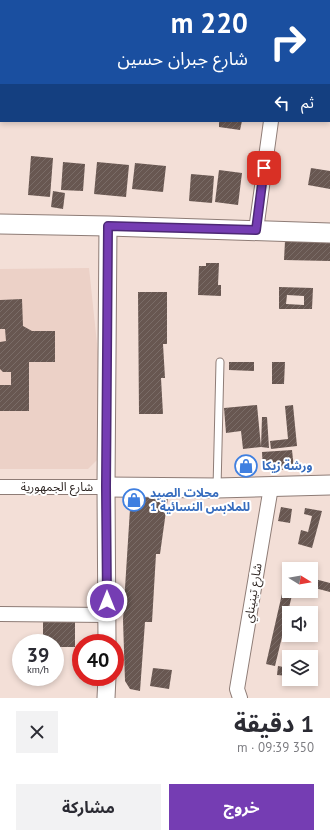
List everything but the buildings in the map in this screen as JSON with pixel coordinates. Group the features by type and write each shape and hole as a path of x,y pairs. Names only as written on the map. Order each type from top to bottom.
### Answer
{"main road":[{"path":"0,224 330,233"},
{"name":"شارع الجمهورية","path":"106,487 217,488 271,487 313,484 330,485"}],"street":[{"path":"256,230 271,122"},
{"path":"107,634 106,487 108,226"},
{"name":"شارع الجمهورية","path":"0,487 106,487"},
{"name":"شارع تينيناي","path":"240,698 237,690 271,487"},
{"path":"0,614 107,615"},
{"path":"106,686 106,698"}],"lane":[{"path":"217,488 220,362"}],"shaded area":[{"path":"89,268 98,353 100,457 88,469 0,469 0,269"}],"place":[{"name":"ورشة زيكا","path":"246,466"},
{"name":"محلات الصيد للملابس النسائية 1","path":"134,500"}],"route":[{"path":"107,601 106,487 108,226 256,230 264,168"}]}
